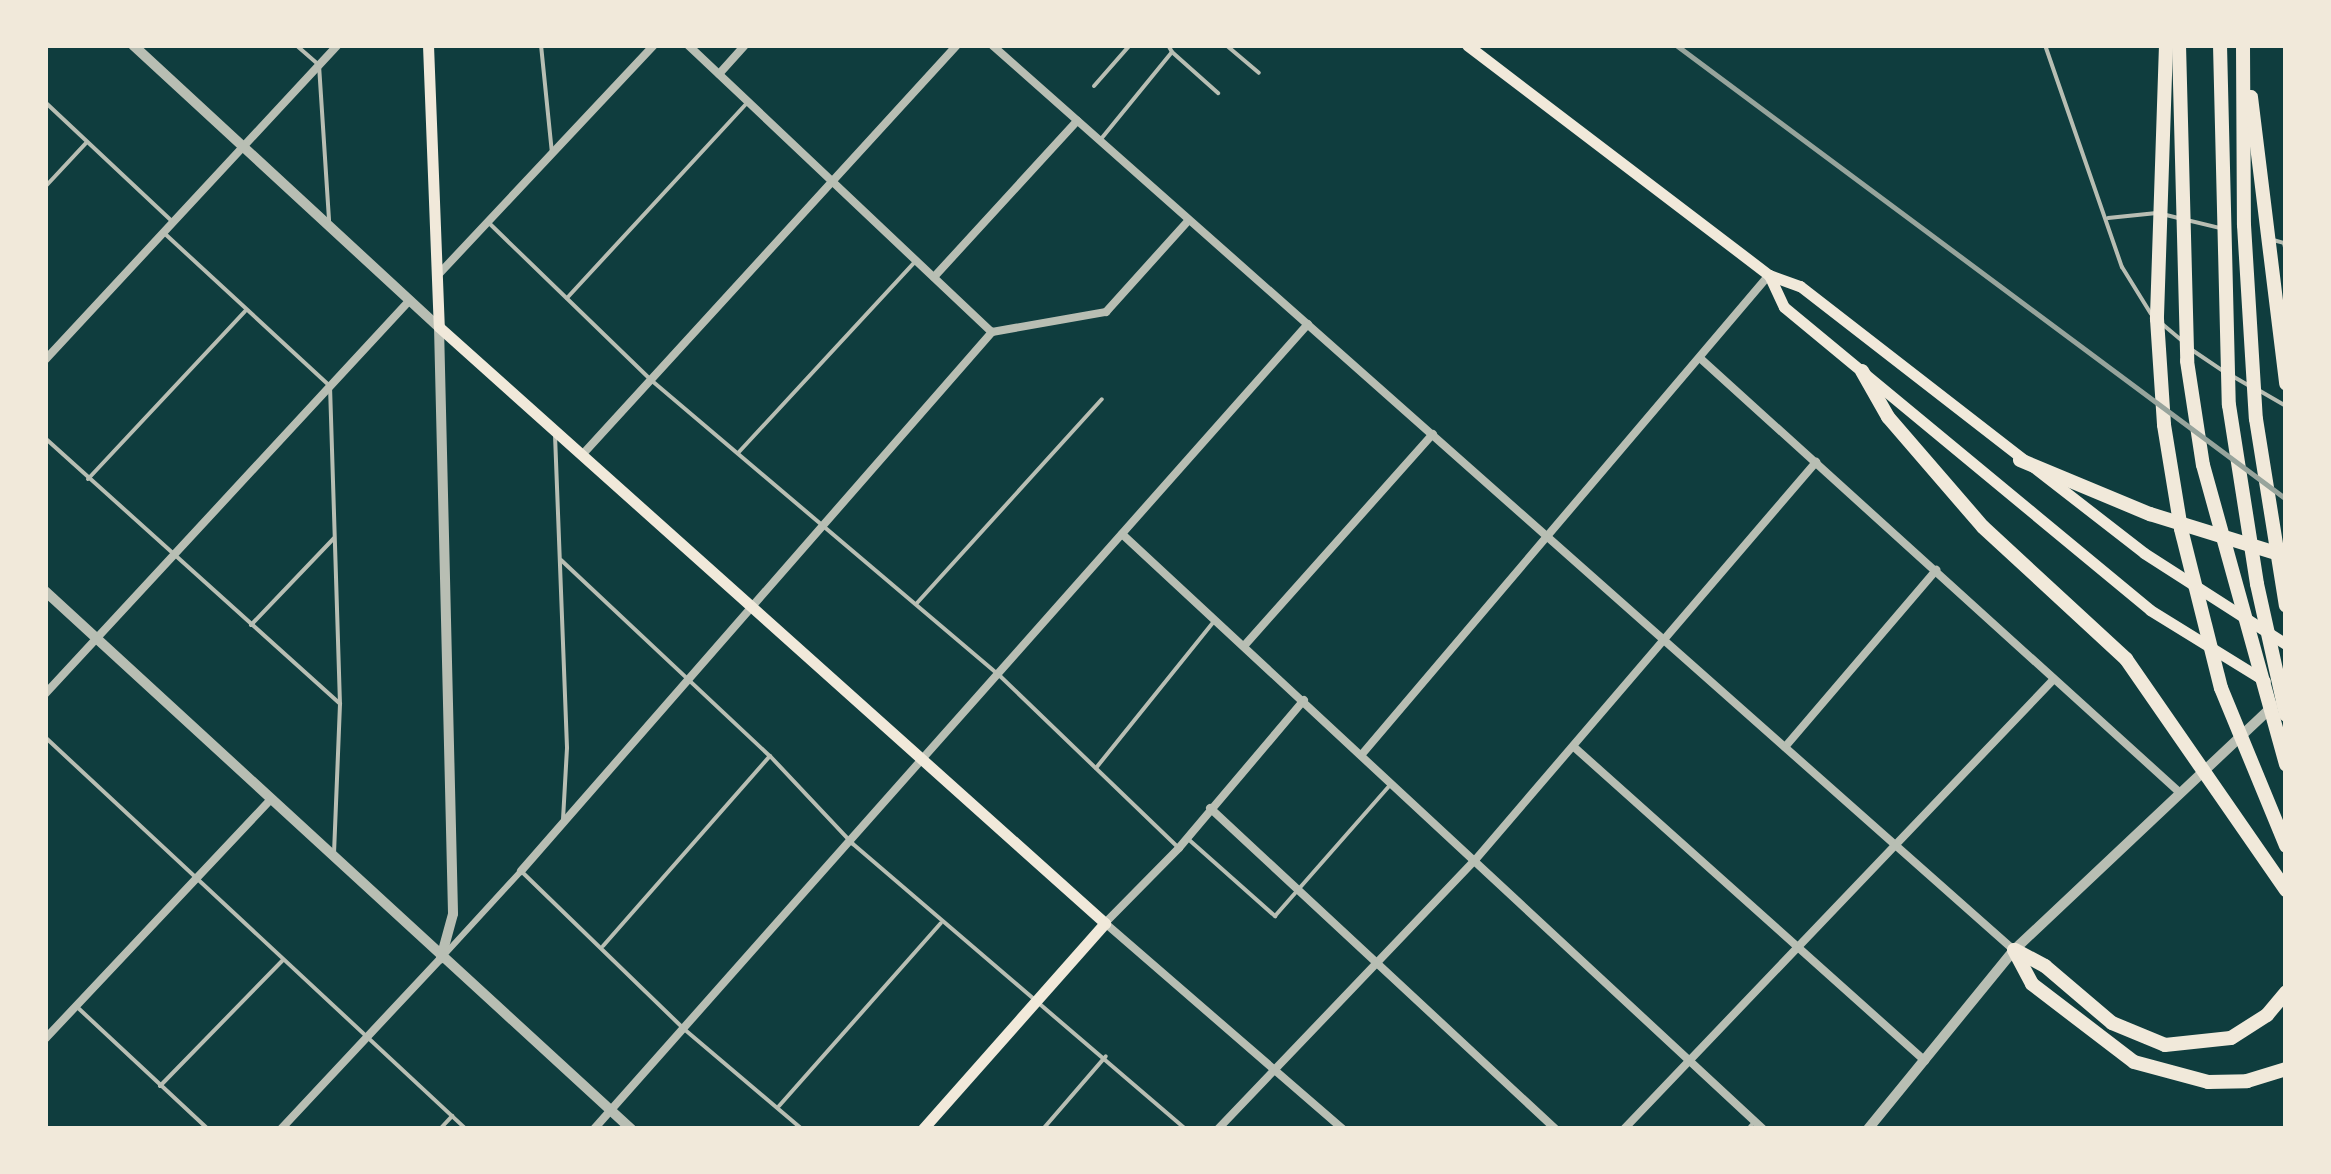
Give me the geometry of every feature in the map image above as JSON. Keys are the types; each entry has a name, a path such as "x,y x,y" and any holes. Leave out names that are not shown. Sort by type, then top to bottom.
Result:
{"highway":[{"path":"2166,45 2156,319 2164,425 2204,624 2263,793 2286,846"},
{"path":"2178,45 2190,378 2204,465 2286,765"},
{"path":"2220,45 2229,405 2257,584 2286,713"},
{"path":"2244,45 2286,384"},
{"path":"2244,45 2254,399 2286,606"},
{"path":"1862,371 1888,416 1983,527 2126,659 2286,890"},
{"path":"2020,460 2150,514 2286,556"},
{"path":"2014,950 2044,966 2112,1023 2165,1045 2231,1038 2267,1015 2286,992"},
{"path":"2014,950 2032,984 2134,1062 2208,1082 2247,1081 2286,1069"}],"main road":[{"path":"428,45 439,326 1105,923 923,1129"},
{"path":"1467,45 1770,275 1800,286 2144,553 2286,644"},
{"path":"1770,275 1784,307 2150,610 2286,694"},
{"path":"2261,716 2286,713"}],"street":[{"path":"133,45 439,326 453,914 441,958"},
{"path":"45,360 338,45"},
{"path":"437,276 552,159 654,45"},
{"path":"688,45 992,332"},
{"path":"719,74 745,45"},
{"path":"580,456 957,45"},
{"path":"992,45 1188,222 1552,535 2014,950"},
{"path":"934,276 1077,120"},
{"path":"281,1129 521,871 751,606 826,527 992,332 1106,312 1188,222"},
{"path":"1363,753 1770,275"},
{"path":"45,694 410,300"},
{"path":"594,1129 852,844 1308,324"},
{"path":"1701,358 2177,790"},
{"path":"1244,646 1432,434"},
{"path":"1218,1129 1476,859 1816,462"},
{"path":"1122,534 1363,753 1690,1060 1751,1125 1763,1129"},
{"path":"1784,747 1936,570"},
{"path":"45,591 631,1129"},
{"path":"1624,1129 2054,678"},
{"path":"1868,1129 2014,950 2177,790 2286,694"},
{"path":"1304,700 1180,848 1105,923 1342,1129"},
{"path":"1574,747 1925,1061"},
{"path":"45,1039 270,800"},
{"path":"1210,808 1556,1129"}],"lane":[{"path":"296,45 319,65 329,226"},
{"path":"541,45 552,159"},
{"path":"1094,86 1130,45"},
{"path":"1168,45 1218,93"},
{"path":"1226,45 1259,72"},
{"path":"2045,45 2122,267 2147,311 2202,359 2286,406"},
{"path":"1099,141 1172,52"},
{"path":"45,102 173,222"},
{"path":"567,298 748,102"},
{"path":"45,188 87,142"},
{"path":"2108,218 2148,211 2284,242 2286,252"},
{"path":"489,222 651,380 1000,676 1180,848"},
{"path":"163,232 330,386 340,704 334,859"},
{"path":"738,453 916,260"},
{"path":"88,479 246,309"},
{"path":"916,604 1102,400"},
{"path":"555,434 568,748 563,820"},
{"path":"45,438 171,558 340,704"},
{"path":"250,626 334,538"},
{"path":"561,560 770,756 852,844 1106,1056 1186,1129"},
{"path":"1096,768 1215,620"},
{"path":"45,737 466,1129"},
{"path":"603,946 770,756"},
{"path":"1187,838 1275,916 1394,782"},
{"path":"521,871 603,946 684,1029 802,1129"},
{"path":"778,1106 942,922"},
{"path":"160,1086 284,959"},
{"path":"76,1006 208,1129"},
{"path":"1043,1129 1106,1056"},
{"path":"440,1129 452,1116"}],"railway":[{"path":"1676,45 2286,499"}]}
